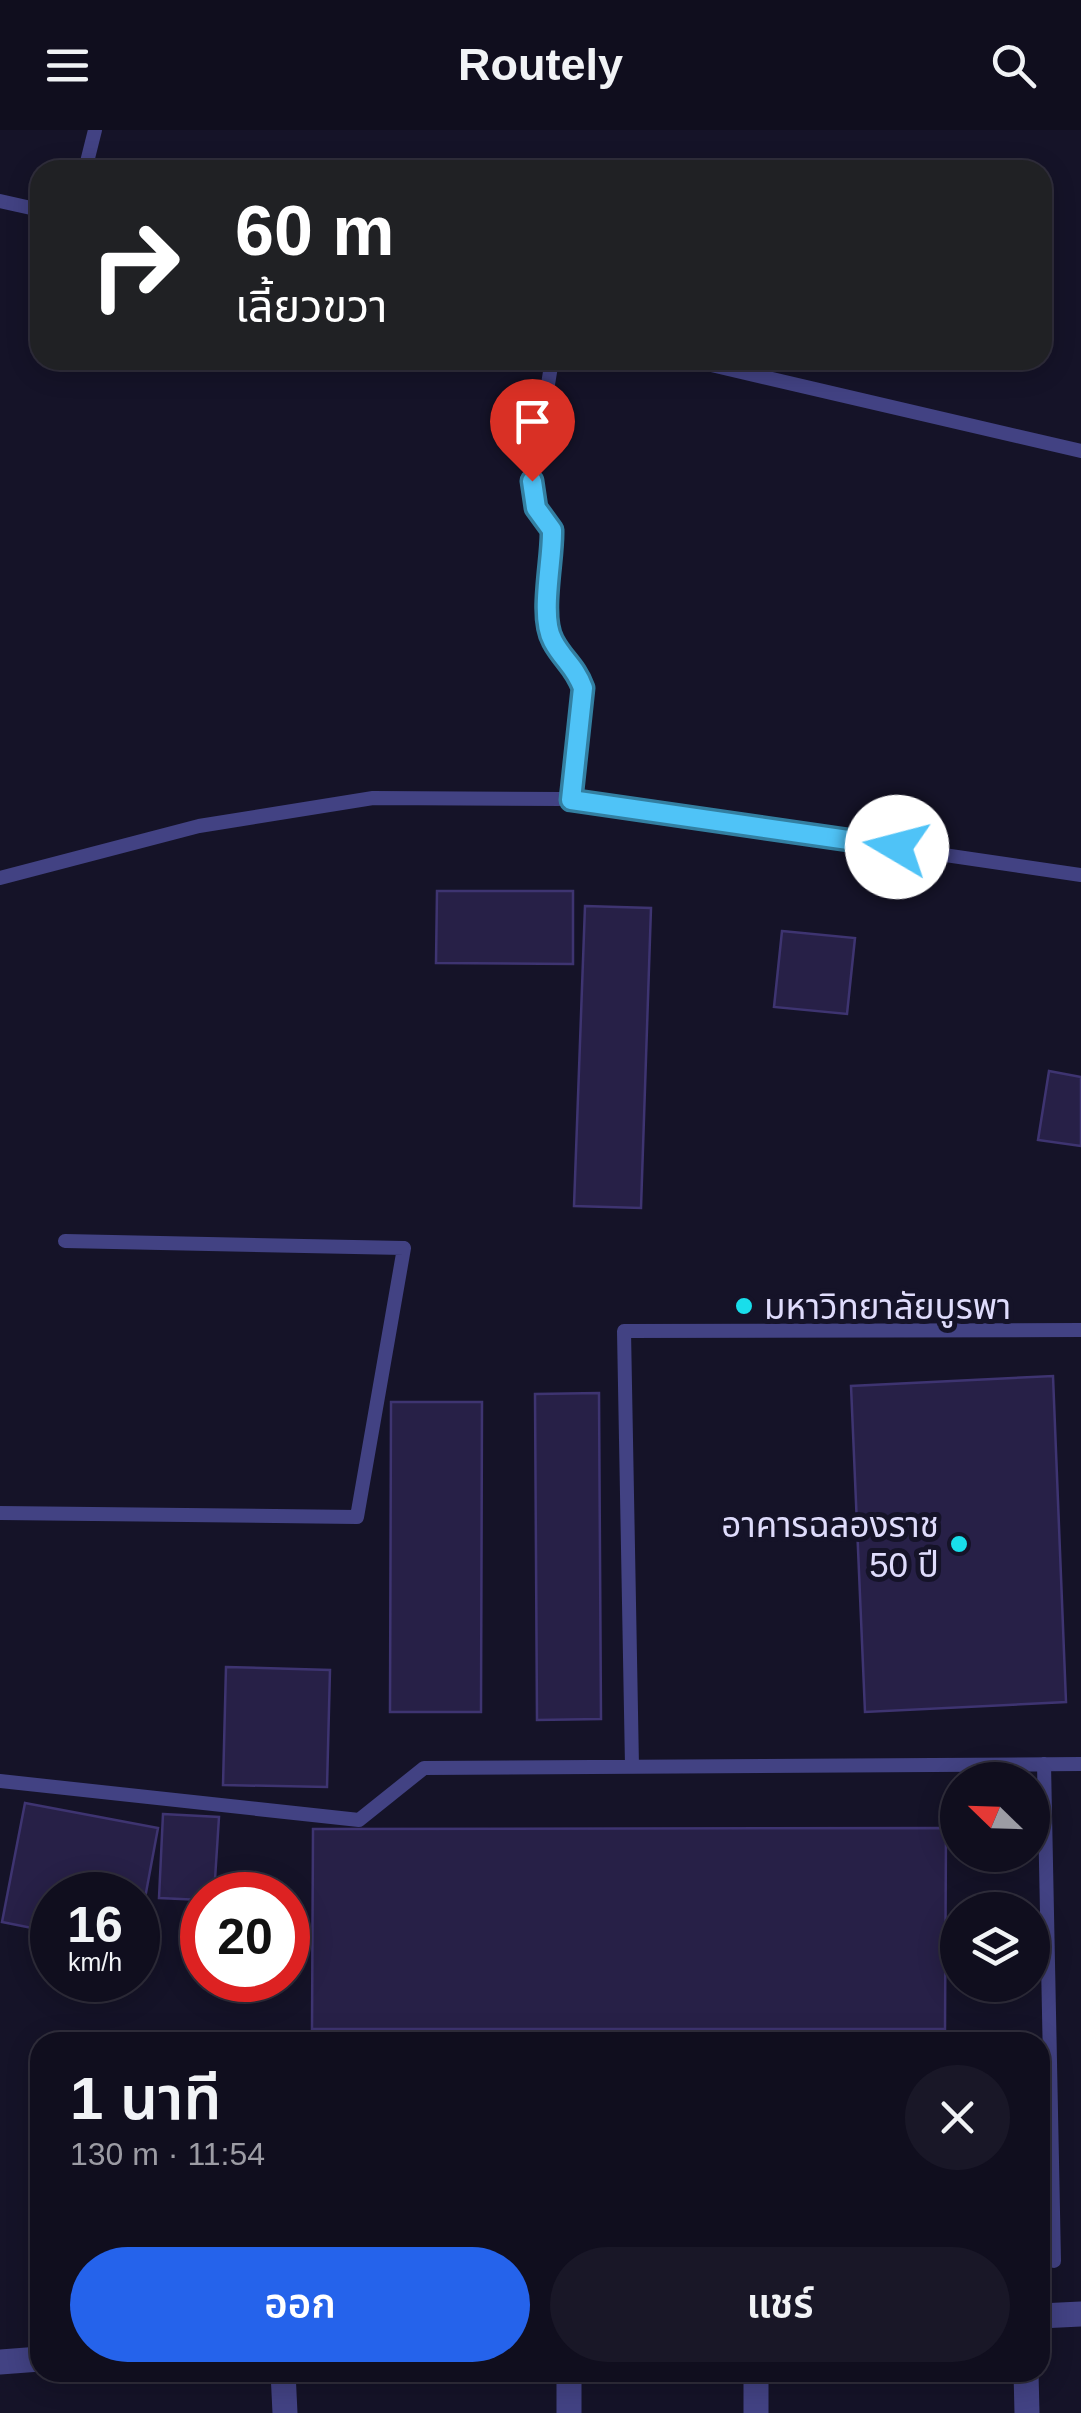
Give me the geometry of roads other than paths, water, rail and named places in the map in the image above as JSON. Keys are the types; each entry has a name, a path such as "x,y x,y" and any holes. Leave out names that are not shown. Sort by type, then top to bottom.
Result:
{"street":[{"path":"1050,2316 1081,2314"},
{"path":"0,2362 30,2359"},
{"path":"283,2382 285,2413"},
{"path":"569,2382 569,2413"},
{"path":"756,2382 756,2413"},
{"path":"1026,2382 1027,2413"}],"lane":[{"path":"88,160 95,130"},
{"path":"0,202 30,208"},
{"path":"550,370 532,481 536,508 552,530 547,606 552,640 577,672 583,688 571,800"},
{"path":"733,370 1081,451"},
{"path":"0,878 199,826 373,798 571,800 1081,875"},
{"path":"0,1513 357,1517 404,1248 65,1240"},
{"path":"632,1766 624,1331 1081,1330"},
{"path":"1050,1764 1081,1764"},
{"path":"0,1780 358,1820 424,1768 940,1765"},
{"path":"1046,1872 1049,2032"},
{"path":"1050,2062 1054,2260"}],"place":[{"name":"มหาวิทยาลัยบูรพา","path":"744,1306"},
{"name":"อาคารฉลองราช 50 ปี","path":"959,1544"}]}
